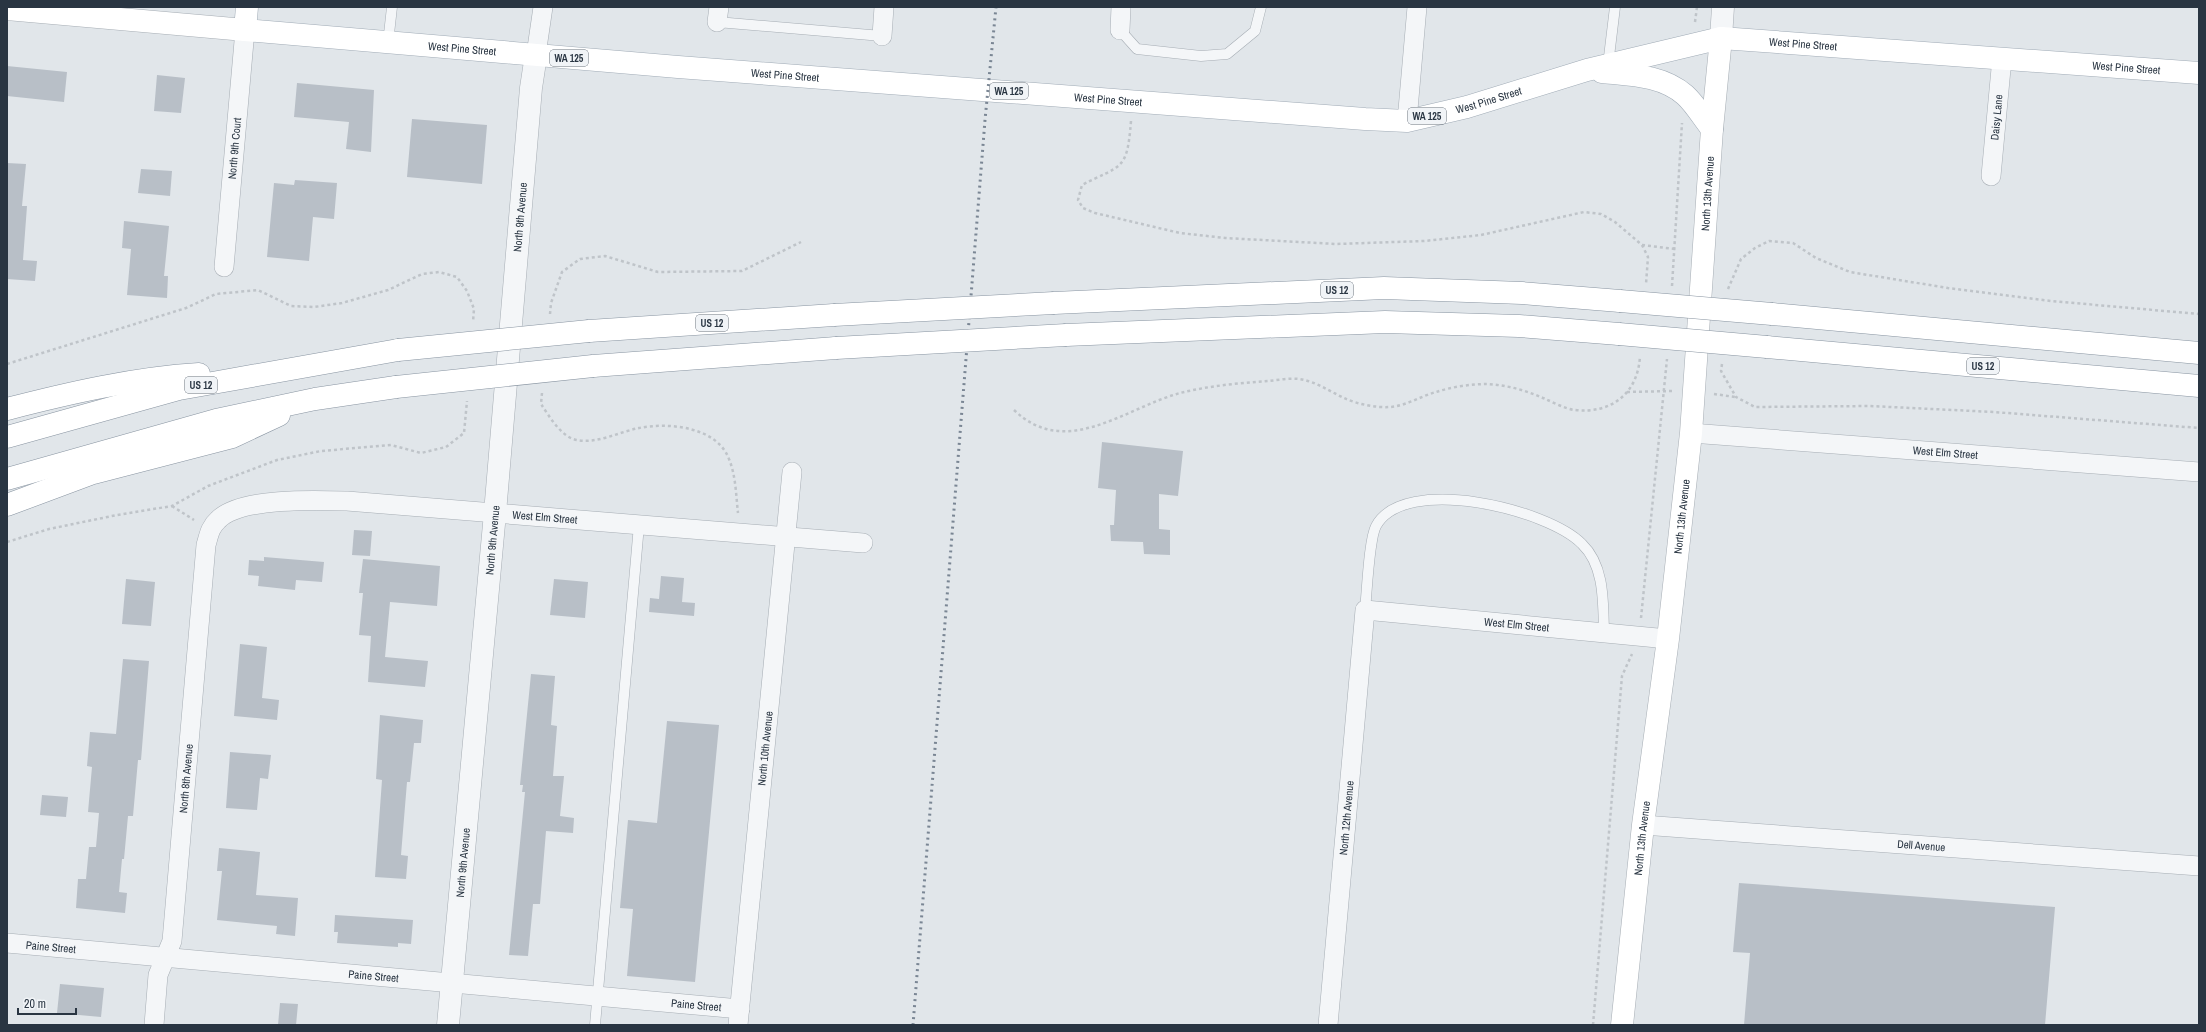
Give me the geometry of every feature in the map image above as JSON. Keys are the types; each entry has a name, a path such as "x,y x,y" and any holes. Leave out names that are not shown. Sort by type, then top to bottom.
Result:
{"main road":[{"path":"245,30 247,7"},
{"name":"West Pine Street","path":"7,9 100,12 245,30 388,43 1365,119 1407,120 1467,107 1587,70 1720,38 2199,73"},
{"name":"North 13th Avenue","path":"1622,1025 1643,825 1668,639 1691,433 1712,129 1720,38"},
{"name":"WA 125","path":"1587,70 1645,77 1667,83 1682,93 1712,129"},
{"name":"US 12","path":"7,437 179,389 304,368 398,350 589,331 1054,303 1384,288 1522,293 2199,353"},
{"name":"US 12","path":"7,479 216,420 315,399 396,387 593,366 836,348 1066,335 1385,322 1519,326 2199,386"},
{"path":"7,409 48,398 165,376 304,368"},
{"path":"7,505 93,473 232,437 315,399"}],"street":[{"path":"536,55 543,7"},
{"path":"882,36 884,7"},
{"path":"1120,30 1122,7"},
{"path":"1407,120 1417,7"},
{"name":"North 13th Avenue","path":"1720,38 1723,7"},
{"name":"North 9th Court","path":"224,267 245,30"},
{"name":"North 9th Avenue","path":"448,1025 495,513 531,88 536,55"},
{"name":"Daisy Lane","path":"1991,176 2002,58"},
{"name":"West Elm Street","path":"1691,433 2199,472"},
{"name":"North 10th Avenue","path":"739,1017 792,472"},
{"name":"West Elm Street","path":"210,529 218,519 234,511 276,502 304,500 495,513 863,543"},
{"name":"North 8th Avenue","path":"154,1025 158,975 172,941 206,545 210,529"},
{"name":"West Elm Street","path":"1365,610 1668,639"},
{"name":"North 12th Avenue","path":"1328,1025 1365,610"},
{"name":"Dell Avenue","path":"1643,825 2199,866"},
{"name":"Paine Street","path":"7,943 598,996 739,1017"}],"lane":[{"path":"388,43 392,7"},
{"path":"1120,30 1137,49 1201,56 1227,54 1255,32 1261,7"},
{"path":"1608,65 1615,7"},
{"path":"718,15 882,36"},
{"path":"1365,610 1375,526 1390,509 1417,500 1463,500 1515,510 1553,524 1582,544 1597,565 1603,601 1604,633"},
{"path":"595,1025 639,525"}],"path":[{"path":"1693,44 1697,7"},
{"path":"1672,289 1682,119 1675,102 1682,93"},
{"path":"1642,245 1675,249"},
{"path":"1593,1025 1622,676 1639,636 1668,352"},
{"path":"172,506 210,529"}],"building":[{"path":"7,66 67,72 64,102 7,96"},
{"path":"157,75 185,78 181,113 154,111"},
{"path":"297,83 374,90 371,152 346,149 349,122 294,117"},
{"path":"412,119 487,125 482,184 407,177"},
{"path":"7,163 26,164 22,206 27,206 23,260 37,261 35,281 7,279"},
{"path":"141,169 172,171 170,196 138,193"},
{"path":"295,180 337,183 334,219 313,217 309,261 267,257 274,183 294,185"},
{"path":"124,221 169,226 164,276 168,276 167,298 127,295 131,249 122,248"},
{"path":"1102,442 1183,451 1178,496 1159,494 1159,529 1170,530 1170,555 1144,554 1143,542 1111,541 1110,525 1114,525 1116,490 1098,488"},
{"path":"354,530 372,531 370,556 352,555"},
{"path":"264,557 324,562 322,582 296,580 295,590 258,586 259,576 248,575 249,560 264,561"},
{"path":"363,559 440,566 437,606 390,602 385,657 428,661 425,687 368,682 371,636 359,635 363,593 359,593"},
{"path":"661,576 684,578 682,602 695,603 694,616 649,612 650,598 659,599"},
{"path":"126,579 155,582 151,626 122,624"},
{"path":"554,579 588,582 585,618 550,615"},
{"path":"240,644 267,647 262,698 279,700 277,720 234,716"},
{"path":"123,659 149,661 141,760 138,760 133,816 128,816 124,859 122,859 119,892 127,893 125,913 76,908 78,879 86,879 89,847 96,847 99,813 88,812 92,767 87,766 90,732 116,734"},
{"path":"531,674 555,676 551,725 557,726 553,776 564,776 560,816 574,818 573,833 546,831 540,904 533,904 528,956 509,955 525,792 522,792 523,785 520,785"},
{"path":"380,715 423,720 421,743 414,743 410,782 407,782 401,855 408,856 406,879 375,877 382,780 376,779"},
{"path":"667,721 719,725 695,982 627,976 633,909 620,908 628,820 657,823"},
{"path":"230,752 271,755 268,779 260,778 257,810 226,808"},
{"path":"42,795 68,797 66,817 40,815"},
{"path":"219,848 260,852 256,895 298,898 295,936 276,934 277,926 217,920 222,871 217,871"},
{"path":"1739,883 2055,907 2045,1025 1744,1025 1750,953 1733,952"},
{"path":"335,915 413,920 411,944 398,943 398,947 337,943 338,932 334,932"},
{"path":"60,984 104,988 101,1017 57,1013"},
{"path":"280,1003 298,1004 296,1025 278,1025"}],"railway":[{"path":"913,1025 985,120 996,7"}]}
